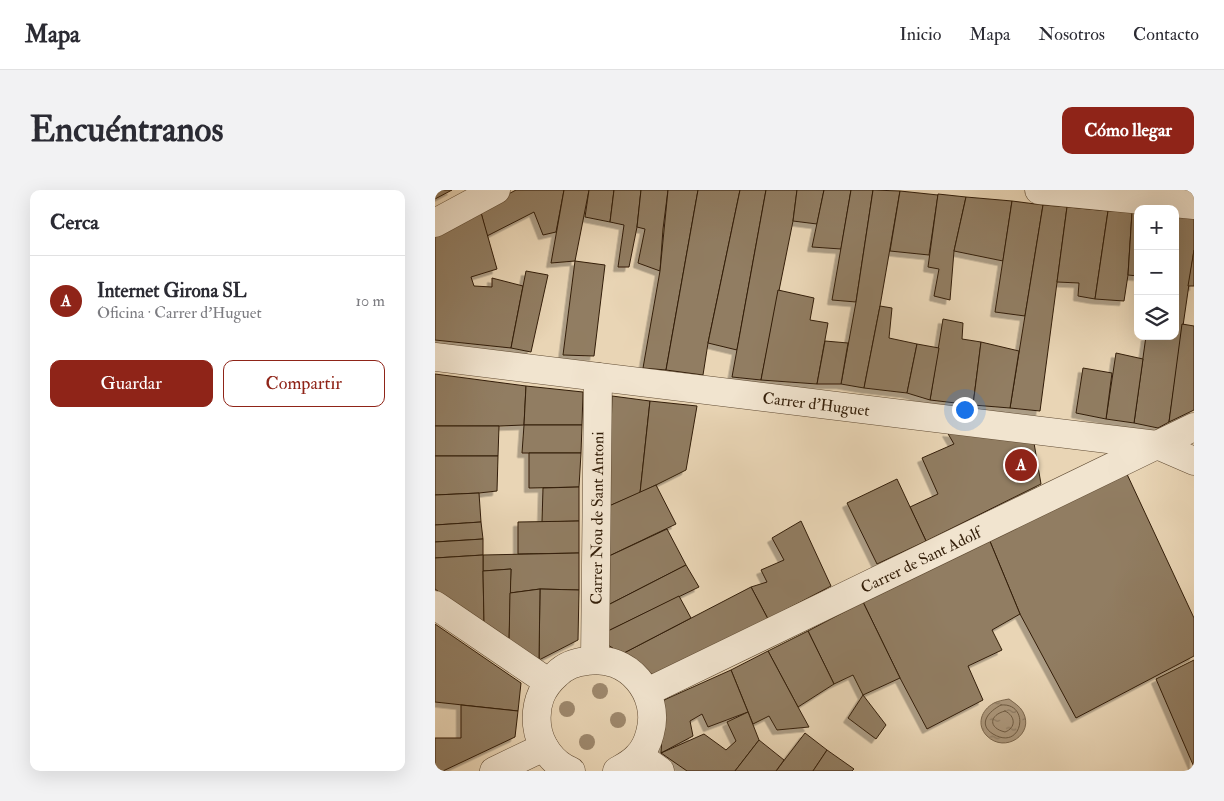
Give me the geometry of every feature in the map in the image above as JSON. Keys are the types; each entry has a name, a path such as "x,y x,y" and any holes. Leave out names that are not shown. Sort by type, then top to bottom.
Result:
{"street":[{"path":"435,223 496,190"},
{"path":"1039,190 1194,205"},
{"name":"Carrer d'Huguet","path":"435,356 1157,445 1194,461"},
{"name":"Carrer Nou de Sant Antoni","path":"595,659 598,377"},
{"name":"Carrer de Sant Adolf","path":"647,692 1194,427"},
{"path":"435,605 548,682"},
{"path":"571,771 553,760 544,747 537,731 536,714 540,697 548,682 561,670 577,662 595,659 611,662 625,668 638,679 647,692 652,708 652,725 648,742 650,764 626,766 617,771"},
{"path":"494,771 544,747"}],"water":[{"path":"1009,699 1019,706 1023,712 1026,720 1025,728 1022,734 1009,742 994,741 984,732 981,718 994,703"}],"building":[{"path":"435,190 452,190 435,199"},
{"path":"516,190 564,190 556,232 543,235 534,212 487,236 480,209"},
{"path":"564,190 589,190 575,261 551,263"},
{"path":"589,190 614,190 610,222 585,217"},
{"path":"614,190 641,190 637,227 629,267 618,267 624,225 610,222"},
{"path":"641,190 668,190 660,271 638,263 645,229 637,227"},
{"path":"668,190 698,190 666,370 643,368 660,271"},
{"path":"698,190 740,190 703,375 666,370"},
{"path":"740,190 766,190 737,350 708,343"},
{"path":"766,190 797,190 793,221 761,380 732,377"},
{"path":"797,190 824,190 817,224 793,221"},
{"path":"824,190 851,190 841,249 812,247"},
{"path":"851,190 873,190 856,302 832,300"},
{"path":"873,190 900,191 864,388 841,384"},
{"path":"900,191 938,195 929,255 890,251"},
{"path":"938,194 966,197 954,251 950,300 934,296 939,269 928,267"},
{"path":"966,197 1012,201 1003,261 954,251"},
{"path":"1012,201 1043,205 1025,316 995,312"},
{"path":"1043,205 1067,207 1040,411 1010,408"},
{"path":"1067,207 1108,211 1095,299 1078,296 1079,283 1057,282"},
{"path":"480,209 497,269 471,277 474,286 492,287 492,278 523,286 511,348 435,340 435,234"},
{"path":"1108,211 1132,212 1128,275 1124,301 1095,299"},
{"path":"1132,212 1134,212 1134,276 1128,275"},
{"path":"1179,217 1194,218 1194,250 1169,422 1158,428 1134,423 1145,340 1179,340"},
{"path":"1194,250 1194,286 1188,286"},
{"path":"575,261 605,265 594,356 563,355"},
{"path":"526,271 548,275 531,352 511,348"},
{"path":"778,290 814,298 810,320 828,323 817,384 761,380"},
{"path":"880,306 892,308 889,338 917,344 907,393 864,388"},
{"path":"943,319 963,323 962,339 981,342 973,405 930,400"},
{"path":"1182,324 1194,326 1194,410 1169,422"},
{"path":"825,341 848,343 841,384 817,384"},
{"path":"981,342 1019,351 1010,408 973,405"},
{"path":"917,344 939,348 930,400 907,393"},
{"path":"1116,353 1143,359 1134,423 1106,419"},
{"path":"1083,368 1112,373 1106,419 1076,413"},
{"path":"435,374 526,386 524,425 435,426"},
{"path":"526,386 583,392 582,425 524,425"},
{"path":"612,396 650,401 640,493 609,506"},
{"path":"650,401 697,406 686,470 640,493"},
{"path":"524,425 582,425 581,453 522,453"},
{"path":"435,426 499,426 498,456 435,456"},
{"path":"947,432 1034,443 1041,484 926,541 910,507 938,494 922,458 954,444"},
{"path":"529,453 581,453 579,487 529,488"},
{"path":"435,456 498,456 497,491 435,495"},
{"path":"1126,472 1194,618 1194,656 1076,718 1020,614 989,539"},
{"path":"897,479 926,541 877,564 847,503"},
{"path":"656,485 676,524 607,557 609,506"},
{"path":"579,487 579,521 542,522 543,488"},
{"path":"479,493 481,522 435,525 435,495"},
{"path":"579,521 579,553 518,554 518,522"},
{"path":"801,521 831,586 768,619 751,587 767,582 761,570 784,560 772,538"},
{"path":"481,522 483,539 435,542 435,525"},
{"path":"667,529 686,565 608,605 607,557"},
{"path":"483,539 483,555 435,558 435,542"},
{"path":"989,539 1020,614 992,630 1002,650 968,666 983,700 927,729 863,602"},
{"path":"579,553 579,590 540,589 510,593 511,569 483,571 483,555"},
{"path":"483,555 484,623 435,589 435,558"},
{"path":"686,565 699,587 608,631 608,605"},
{"path":"511,569 509,644 484,623 483,571"},
{"path":"751,587 768,619 653,675 622,654"},
{"path":"540,589 579,590 578,640 539,660"},
{"path":"540,589 539,660 509,644 510,593"},
{"path":"679,596 691,618 622,654 605,643 608,631"},
{"path":"863,602 900,678 863,695 853,675 834,684 808,631"},
{"path":"435,624 521,683 518,711 435,702"},
{"path":"808,631 834,684 798,707 768,651"},
{"path":"768,651 809,727 777,730 769,716 753,724 731,670"},
{"path":"1194,660 1194,767 1156,679"},
{"path":"731,670 748,712 708,727 702,714 690,721 693,736 661,753 664,700"},
{"path":"863,695 886,725 876,739 848,718"},
{"path":"461,705 518,711 515,737 443,771 435,771 435,738 461,738"},
{"path":"748,712 759,740 735,771 687,771 661,753 704,734 726,750 736,741 727,722"},
{"path":"805,733 827,750 813,771 776,771"},
{"path":"759,740 784,760 776,771 735,771"},
{"path":"827,750 854,769 852,771 813,771"}],"place":[{"name":"Internet Girona SL","path":"1021,465"}]}
